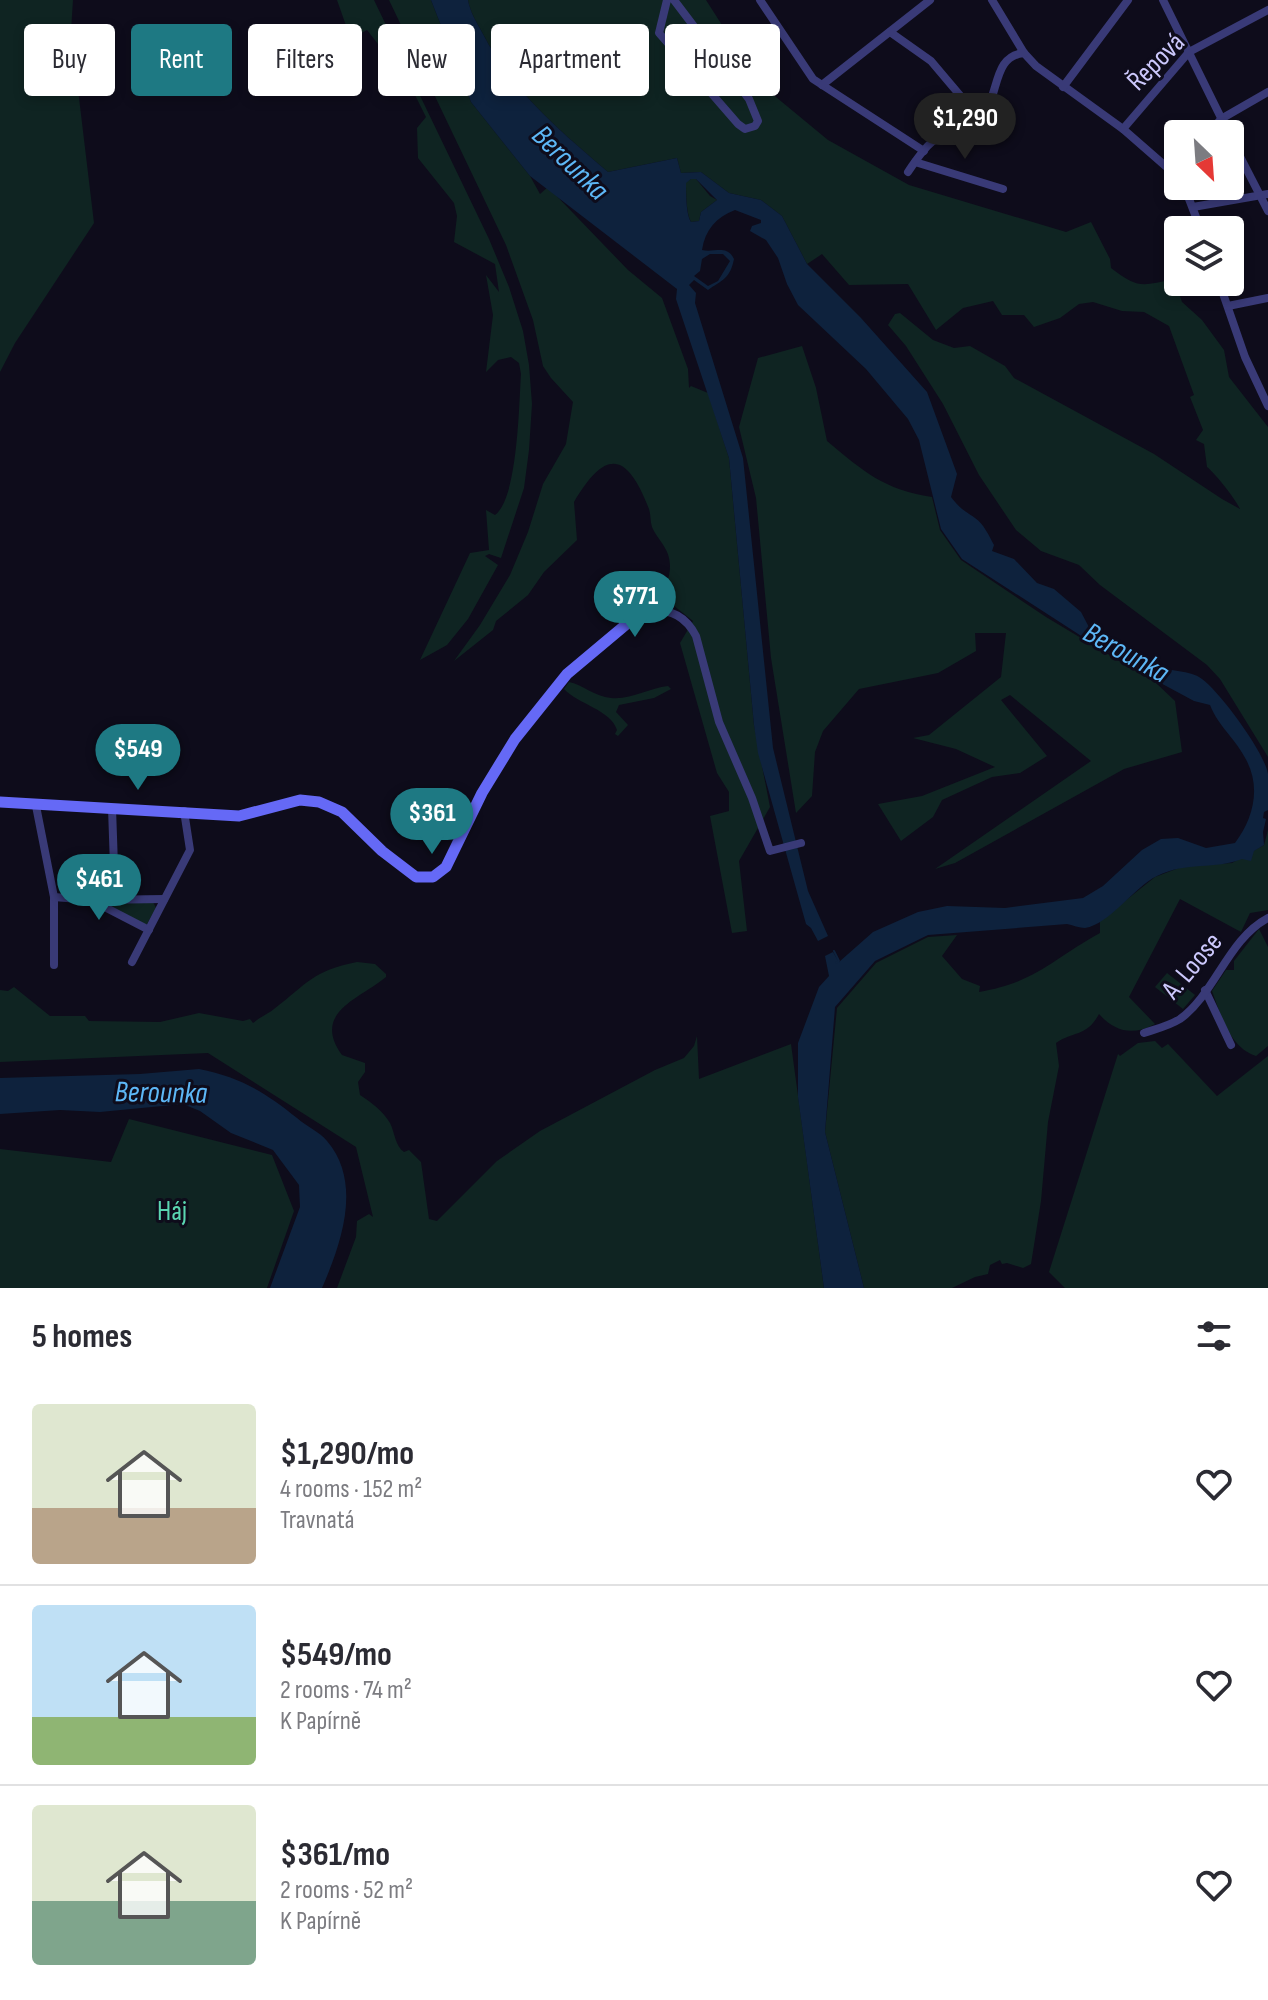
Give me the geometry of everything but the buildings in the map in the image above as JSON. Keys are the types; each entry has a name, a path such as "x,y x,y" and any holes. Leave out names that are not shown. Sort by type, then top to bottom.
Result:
{"street":[{"path":"667,0 659,33 738,124 745,129 755,126 757,114 749,99 674,0"},
{"path":"760,0 813,79 924,151"},
{"path":"822,85 930,0"},
{"path":"992,0 1024,53 1063,87 1123,129 1164,163"},
{"path":"1063,87 1128,0"},
{"path":"1163,0 1221,119 1268,92"},
{"name":"Řepová","path":"1123,129 1189,52 1268,10"},
{"path":"890,32 931,61 980,119"},
{"path":"908,172 933,140 971,127 980,119 987,110 1004,60 1012,54 1024,53"},
{"path":"1244,160 1264,194 1268,211"},
{"path":"915,162 1003,189"},
{"path":"1193,207 1264,194"},
{"path":"1190,200 1196,216"},
{"path":"1224,296 1256,384 1268,406"},
{"path":"1228,306 1268,298"},
{"path":"0,802 239,816 300,800 319,802 342,812 382,851 416,877 433,877 446,867 482,793 515,739 567,674 635,617 662,610 678,615 691,626 727,742 752,798 770,851 801,843"},
{"path":"36,806 54,897 54,965"},
{"path":"111,898 120,882 114,866 112,808"},
{"path":"132,962 190,850 184,811"},
{"path":"54,897 164,899"},
{"path":"91,900 149,930"},
{"name":"A. Loose","path":"1144,1033 1180,1018 1245,937 1268,918"},
{"path":"1205,990 1231,1045"}],"green space":[{"path":"0,0 73,0 71,24 24,24 24,96 79,96 94,223 15,343 0,372"},
{"path":"337,0 374,0 386,24 378,24 378,44 367,30 362,33 362,24 345,24"},
{"path":"389,0 431,0 440,24 400,24"},
{"path":"468,0 706,0 721,24 665,24 665,96 775,96 828,140 909,185 1066,232 1091,222 1110,259 1111,268 1135,283 1164,281 1164,296 1180,296 1224,350 1229,377 1268,427 1268,757 1220,679 1207,665 1100,585 1079,565 1041,551 1016,530 979,475 943,404 906,346 888,325 895,314 900,313 933,340 954,348 970,346 1005,366 1014,378 1154,454 1240,509 1207,467 1204,444 1196,440 1203,430 1169,326 1144,312 1122,311 1093,302 1079,304 1060,318 1034,327 1024,315 1002,315 993,301 963,308 936,330 908,284 849,285 822,254 807,264 782,216 761,200 729,193 701,172 681,173 677,158 608,172 527,96 649,96 649,24 491,24 491,48"},
{"path":"416,96 420,96 509,287 523,331 532,404 524,488 501,558 489,554 485,556 498,565 468,619 447,645 420,660 470,553 489,550 486,510 495,515 503,505 513,471 521,374 519,363 511,357 498,360 486,372 493,315 486,275 499,292 495,264 454,242 457,216 454,203 418,158 417,128 426,117"},
{"path":"435,96 469,96 530,176 540,194 548,187 628,270 662,298 688,369 689,388 691,386 708,393 729,458 754,725 770,807 739,861 747,931 732,933 710,816 729,811 729,792 717,773 680,643 693,621 659,594 669,574 668,554 652,527 641,490 624,467 606,465 596,472 574,502 577,540 544,572 528,595 496,621 493,630 454,661 510,575 543,484 566,444 573,402 543,366 533,320 506,245"},
{"path":"696,179 717,200 701,212 699,221 691,222 686,182"},
{"path":"802,346 816,388 827,441 875,478 900,490 932,497 940,530 961,560 1046,617 1156,683 1175,701 1182,752 1124,769 955,863 935,869 1091,761 1010,695 1001,700 1047,756 1020,773 992,777 942,800 933,817 901,841 878,804 922,796 995,767 956,749 913,738 929,735 1001,677 1006,633 975,633 976,651 938,673 859,689 823,731 815,752 812,796 796,813 771,658 756,498 739,427 758,358"},
{"path":"569,682 611,698 668,686 671,689 654,698 619,705 616,712 628,725 618,736 614,723 608,717 564,689"},
{"path":"1268,830 1268,910 1250,913 1241,932 1180,899 1129,997 1155,1024 1139,1030 1125,1030 1111,1025 1099,1014 1090,1027 1056,1043 1059,1066 1048,1122 1041,1201 1031,1264 1023,1268 1002,1264 1000,1260 990,1265 988,1274 952,1288 864,1288 825,1132 837,1008 876,963 928,937 957,935 942,956 962,979 980,986 979,992 998,988 1030,976 1100,933 1100,921 1155,877 1184,866 1232,863 1264,845"},
{"path":"95,901 153,902 156,908 147,924 142,925"},
{"path":"1259,929 1268,947 1268,1046 1256,1056 1233,1038 1212,991 1226,970 1234,970 1234,961"},
{"path":"357,962 375,964 386,977 352,1000 335,1017 332,1028 334,1040 342,1055 365,1063 365,1072 358,1082 360,1095 387,1119 401,1149 404,1152 409,1150 421,1162 429,1219 437,1221 497,1161 540,1131 655,1070 684,1058 694,1046 697,1036 699,1079 791,1044 824,1288 337,1288 356,1237 357,1221 369,1214 373,1217 356,1147 208,1053 0,1062 0,990 8,991 14,987 50,1016 85,1016 89,1021 160,1022 199,1013 243,1021 250,1019 253,1023 320,974"},
{"path":"1167,973 1195,995 1183,1009 1155,987"},
{"path":"1155,1041 1162,1048 1168,1044 1217,1096 1268,1056 1268,1288 1065,1288 1049,1272 1118,1054 1120,1056 1138,1043"},
{"name":"Háj","path":"129,1119 272,1155 294,1211 267,1288 0,1288 0,1149 111,1162"}],"water":[{"name":"Berounka","path":"431,0 468,0 491,48 491,96 527,96 608,172 677,158 681,173 701,172 729,193 761,200 782,216 807,264 861,318 927,392 957,474 951,497 984,527 994,545 992,551 1014,559 1037,583 1054,589 1081,612 1091,631 1115,639 1161,667 1202,679 1241,724 1265,764 1268,810 1263,818 1266,819 1264,845 1254,851 1251,861 1242,859 1168,871 1148,881 1104,920 1085,928 1067,924 928,935 875,961 835,1007 825,1132 864,1288 824,1288 798,1097 798,1043 819,987 829,976 825,956 833,952 839,962 873,932 918,912 947,906 1005,908 1083,898 1103,886 1142,850 1161,839 1178,838 1206,848 1235,843 1251,812 1254,790 1250,767 1210,705 1194,701 1155,680 962,559 941,529 919,440 908,419 866,369 798,305 778,258 766,240 750,231 761,220 735,210 712,225 702,250 720,250 731,254 734,259 730,271 708,290 694,280 689,285 696,293 695,303 743,458 773,748 808,891 828,936 818,941 806,924 758,753 729,458 676,299 677,289 530,176 469,96 475,96 475,24 440,24","holes":["696,179 717,200 701,212 699,221 691,222 686,183","710,254 723,254 730,261 718,281 708,286 694,276 700,271 702,259"]},
{"name":"Berounka","path":"199,1069 227,1076 263,1093 321,1135 338,1158 344,1176 345,1214 336,1252 322,1288 270,1288 300,1207 299,1185 273,1150 231,1133 200,1111 183,1104 100,1112 60,1110 0,1114 0,1078"}],"waterway":[{"path":"834,951 839,961 836,963"}]}
